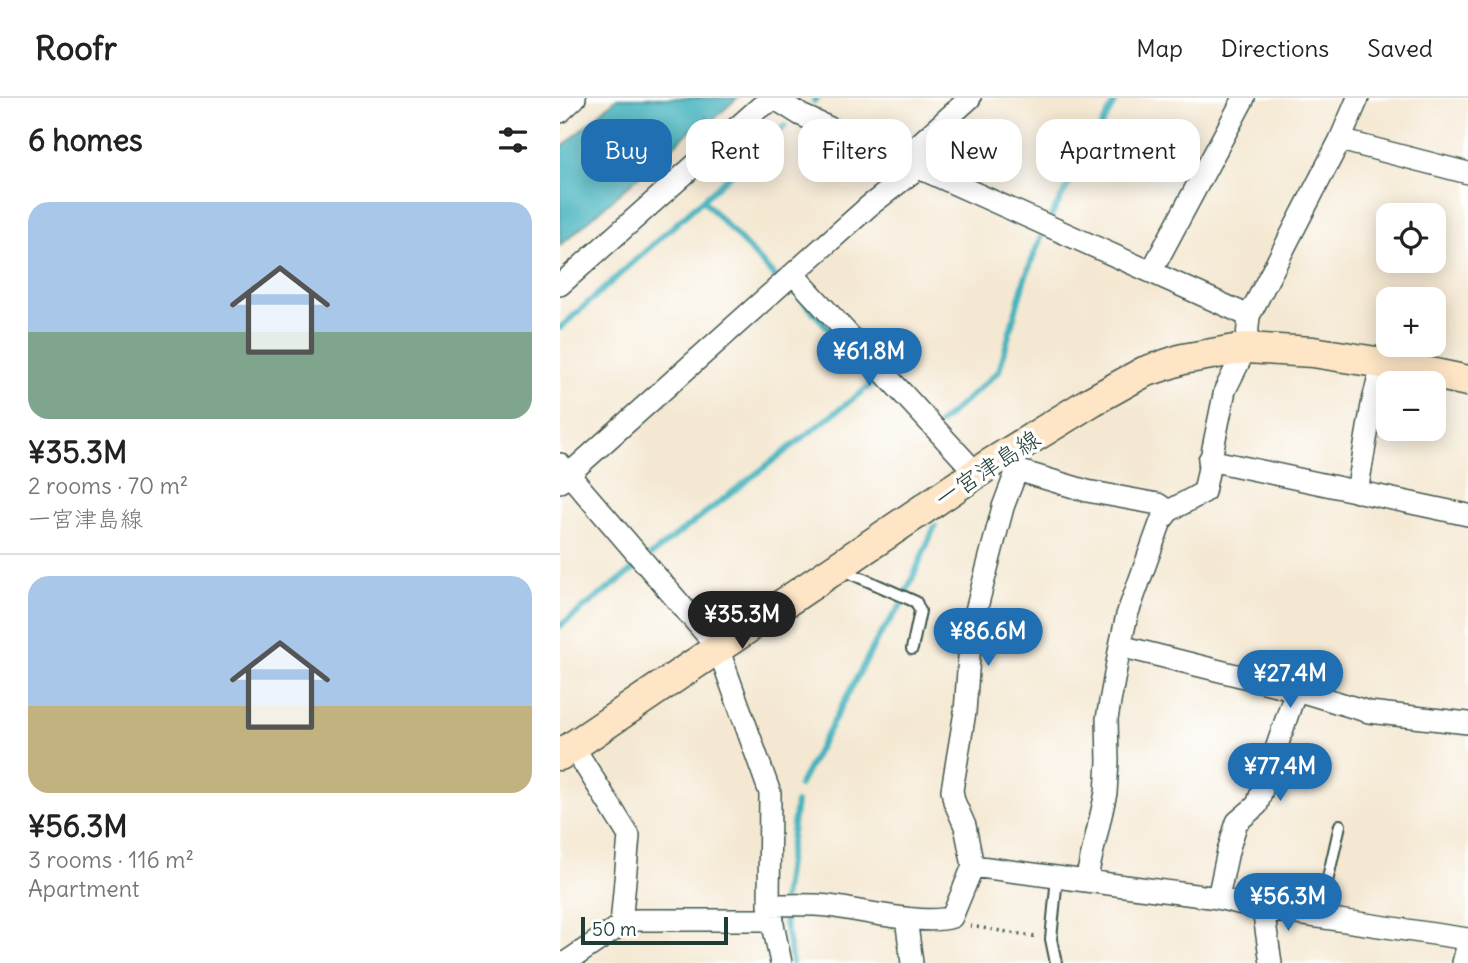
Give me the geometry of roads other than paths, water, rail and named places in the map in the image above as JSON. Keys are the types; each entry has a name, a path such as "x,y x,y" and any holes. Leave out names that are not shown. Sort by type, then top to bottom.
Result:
{"main road":[{"name":"一宮津島線","path":"567,751 976,474 1014,461 1091,401 1144,372 1183,359 1247,348 1313,352 1468,381"}],"street":[{"path":"560,112 575,98"},
{"path":"953,183 951,168 918,145 970,98"},
{"path":"1151,272 1244,98"},
{"path":"1086,881 1106,793 1107,719 1128,615 1161,521 1169,511 1204,492 1225,390 1247,348 1249,316 1340,140 1358,98"},
{"path":"560,285 760,107 777,99 801,115 1249,316"},
{"path":"1340,140 1468,173"},
{"path":"781,963 771,912 770,793 718,649 563,473 869,206 918,168"},
{"path":"793,274 976,474"},
{"path":"1357,492 1382,363"},
{"path":"1209,460 1468,516"},
{"path":"565,963 621,925 636,920 825,906 906,918 944,920 952,917 973,866 965,826 952,790 965,712 971,630 1014,461 1087,491 1158,505 1169,511"},
{"path":"1120,646 1296,690 1369,712 1468,723"},
{"path":"1218,898 1237,822 1257,805 1296,690"},
{"path":"567,751 629,836 621,925"},
{"path":"973,866 1218,898 1264,909 1468,941 1463,963"},
{"path":"1264,909 1271,963"},
{"path":"906,918 912,963"}],"lane":[{"path":"839,568 916,602 920,611 912,649"},
{"path":"1319,917 1340,825"},
{"path":"1056,963 1051,939 1057,877"}],"water":[{"path":"617,98 737,98 714,119 686,119 686,135 672,147 672,119 594,119"},
{"path":"581,130 581,182 632,182 560,246 560,149"}],"waterway":[{"path":"814,101 818,98"},
{"path":"1051,216 1117,98"},
{"path":"560,328 785,126"},
{"path":"703,200 776,278"},
{"path":"939,424 999,371 1024,281 1041,237"},
{"path":"788,290 795,292 956,469"},
{"path":"651,555 876,381"},
{"path":"906,593 935,526"},
{"path":"560,626 638,566"},
{"path":"799,786 878,638 901,605"},
{"path":"783,899 796,803"},
{"path":"783,911 792,963"}]}
